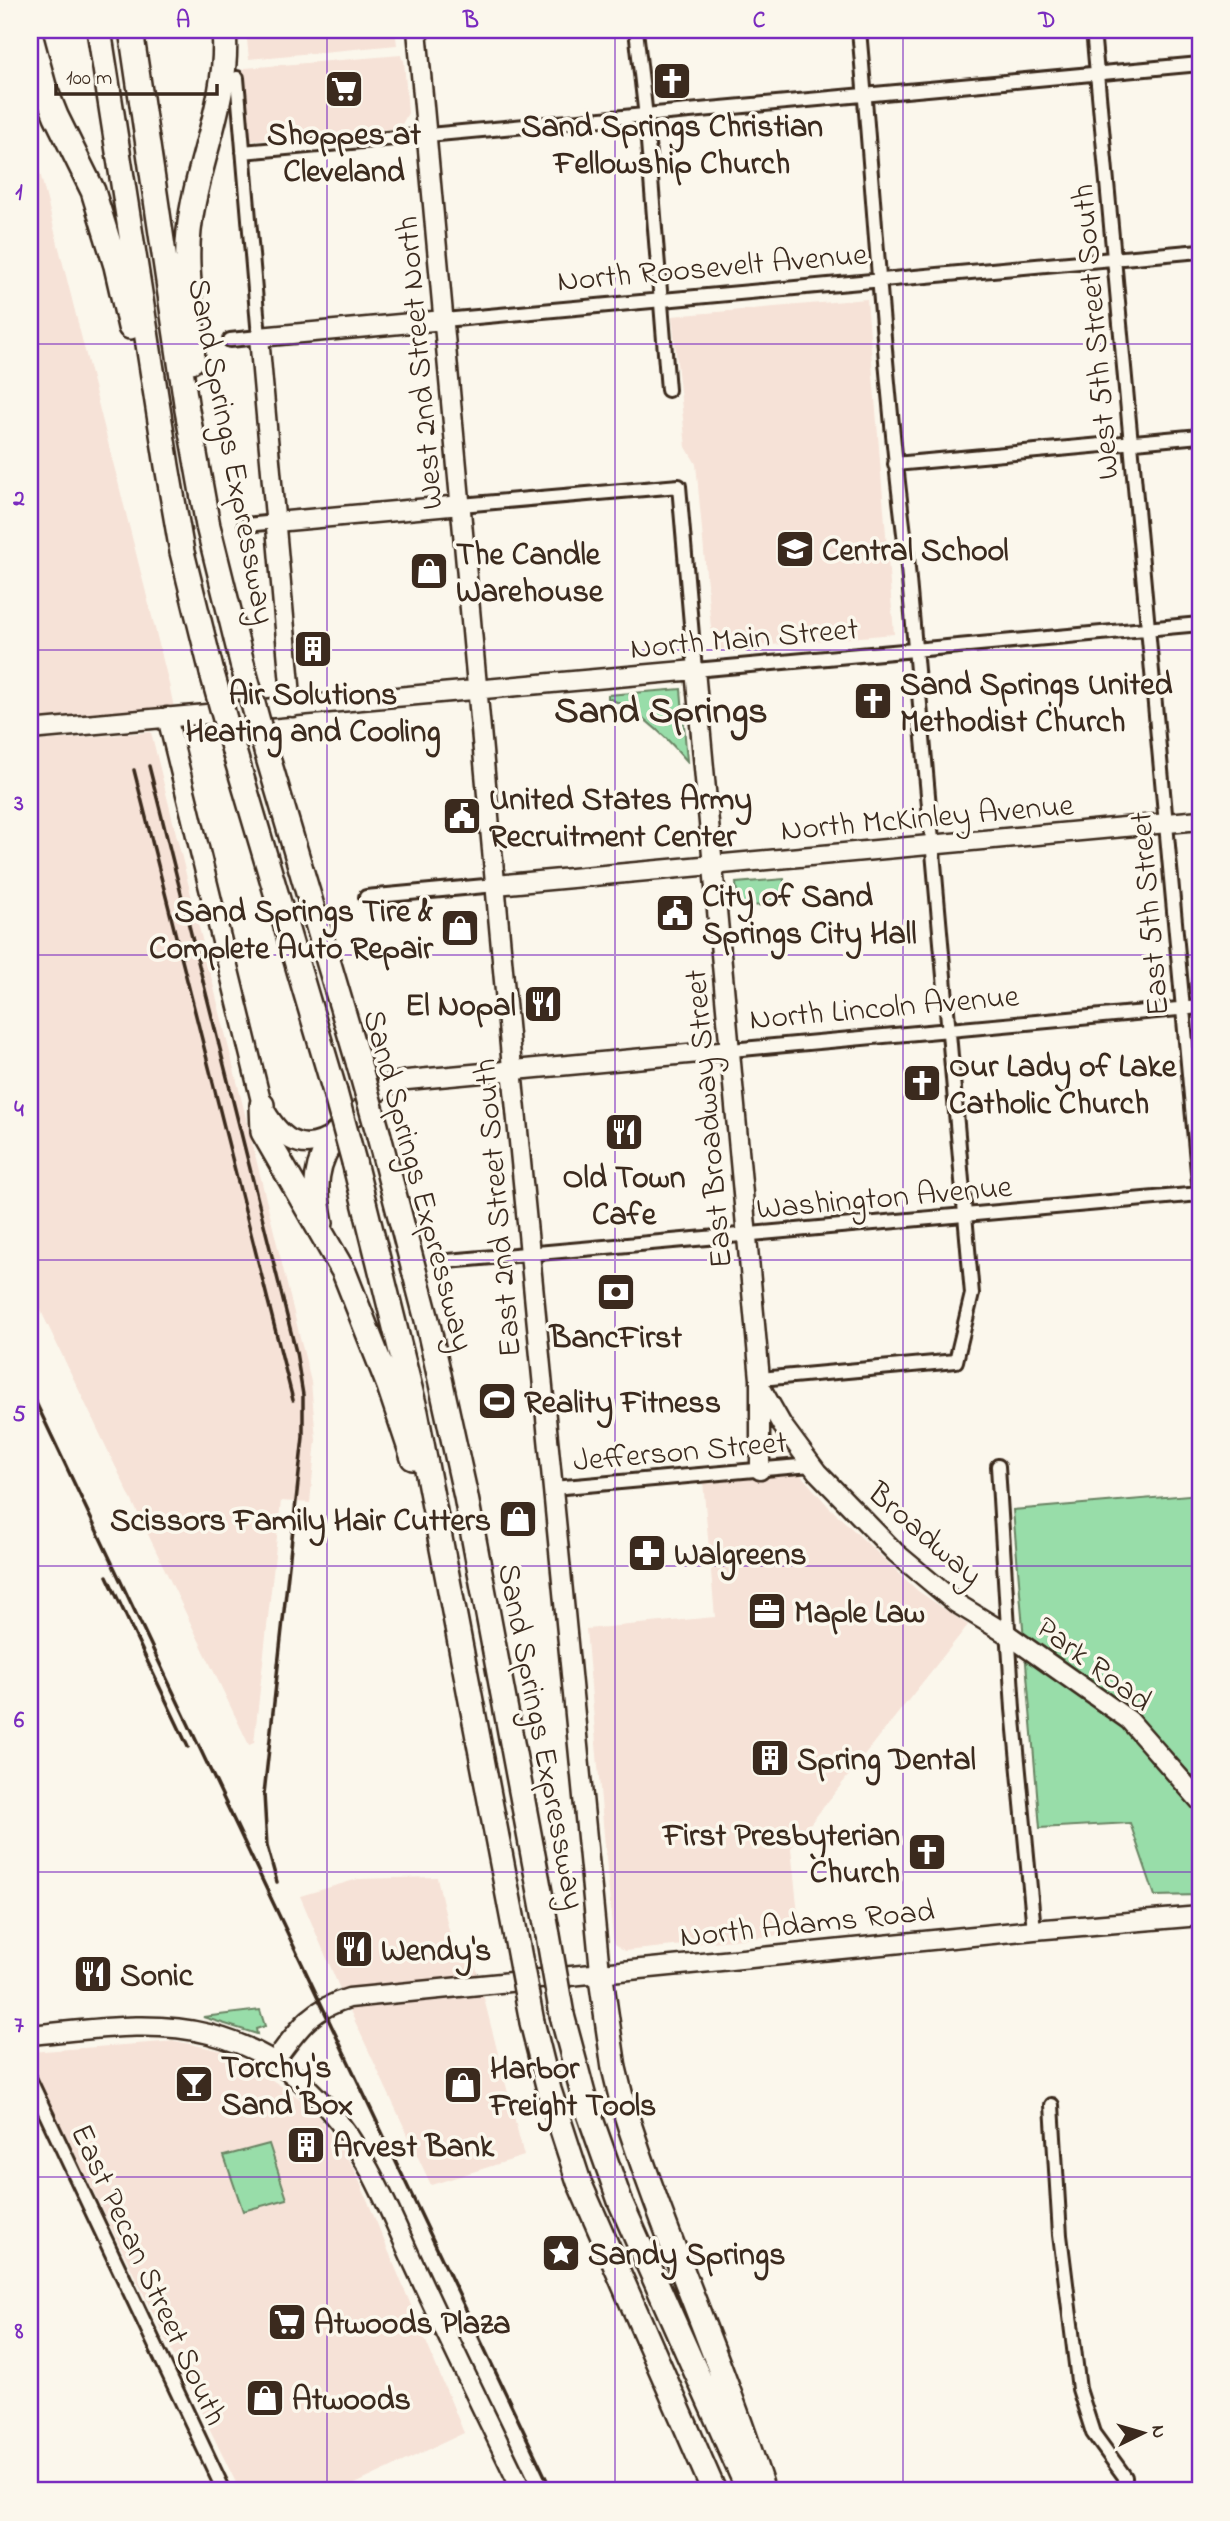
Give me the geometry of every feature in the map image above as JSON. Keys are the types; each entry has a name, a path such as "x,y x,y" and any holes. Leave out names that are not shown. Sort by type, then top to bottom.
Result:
{"highway":[{"name":"Sand Springs Expressway","path":"99,30 182,552 234,751 354,1161 416,1412 532,2022 549,2091 579,2182 714,2491"},
{"name":"Sand Springs Expressway","path":"131,30 187,410 208,526 266,751 359,1065 427,1320 466,1497 562,2015 590,2116 620,2201 749,2491"},
{"path":"187,410 193,351 188,233 225,71 224,30"},
{"path":"30,34 44,86 93,191 117,266 182,552"},
{"path":"262,1105 263,1132 323,1233 344,1272 364,1319 442,1543"},
{"path":"323,1233 317,1203 317,1175 324,1149 336,1133"},
{"path":"600,1971 614,2068 623,2105 739,2415 763,2491"}],"main road":[{"name":"West 2nd Street North","path":"417,30 478,690"},
{"name":"North Roosevelt Avenue","path":"259,337 444,320"},
{"path":"259,337 292,707"},
{"path":"276,522 461,505"},
{"name":"North Main Street","path":"30,730 695,670"},
{"name":"East Broadway Street","path":"695,670 760,1383 782,1425 811,1465"},
{"name":"East 2nd Street South","path":"478,690 600,1971"},
{"path":"167,717 262,1105 272,1124 291,1140 311,1143 336,1133"},
{"name":"North McKinley Avenue","path":"496,885 1200,820"},
{"name":"North Lincoln Avenue","path":"336,1133 378,1093 391,1084 407,1080 731,1050"},
{"path":"760,1383 760,1470"},
{"name":"Broadway","path":"811,1465 925,1580 956,1604 1010,1636"},
{"name":"Park Road","path":"1010,1636 1129,1720 1200,1801"},
{"name":"North Adams Road","path":"274,2062 306,2020 330,2004 349,1998 600,1971 1200,1916"},
{"path":"30,2035 130,2027 186,2029 225,2038 254,2050 305,2084 355,2145 522,2491"}],"street":[{"path":"636,30 646,117 668,390"},
{"path":"760,1383 956,1361 972,1294 916,651 895,464 859,30"},
{"name":"West 5th Street South","path":"1093,30 1147,629"},
{"path":"243,152 1200,64"},
{"path":"237,78 259,337"},
{"name":"North Roosevelt Avenue","path":"444,320 1200,251"},
{"name":"North Roosevelt Avenue","path":"230,340 259,337"},
{"path":"895,464 1200,436"},
{"path":"461,505 678,486 695,670"},
{"path":"245,526 276,522"},
{"name":"North Main Street","path":"695,670 1200,624"},
{"name":"East 5th Street","path":"1147,629 1200,1194"},
{"name":"North McKinley Avenue","path":"366,897 496,885"},
{"name":"North Lincoln Avenue","path":"731,1050 1200,1007"},
{"name":"Washington Avenue","path":"448,1261 1200,1194"},
{"name":"Jefferson Street","path":"553,1488 811,1465"},
{"path":"998,1466 1013,1709 1034,1930"},
{"name":"East Pecan Street South","path":"30,2080 224,2491"},
{"path":"1052,2105 1060,2235 1079,2389 1093,2433 1125,2477 1125,2491"}],"shaded area":[{"path":"246,30 395,30 397,45 249,59"},
{"name":"Shoppes at Cleveland","path":"401,55 404,60 408,113 400,128 251,141 240,71 245,68"},
{"path":"30,133 169,684 174,708 30,721"},
{"name":"Central School","path":"867,299 894,634 713,650 696,464 686,447 672,316"},
{"path":"151,732 311,1382 316,1440 310,1503 281,1501 254,1743 249,1745 30,1288 30,742"},
{"path":"799,1473 830,1508 918,1591 968,1625 791,1848 800,1933 625,1951 615,1944 613,1938 586,1629 715,1617 703,1481"},
{"path":"437,1877 456,1962 475,1963 524,2156 431,2185 300,1896 358,1879"},
{"name":"Atwoods Plaza","path":"176,2041 232,2053 311,2106 354,2168 464,2433 353,2485 355,2491 240,2491 30,2062 30,2052"}],"green space":[{"path":"681,689 687,761 651,725 620,703 608,698 608,695"},
{"path":"784,879 786,903 738,907 736,883"},
{"path":"1200,1494 1200,1895 1155,1896 1130,1823 1040,1828 1013,1510"},
{"path":"260,2010 265,2026 256,2029 257,2034 203,2017"},
{"path":"269,2144 287,2199 243,2211 224,2156"}],"railway":[{"path":"149,766 296,1352 303,1395 303,1437 264,1794 267,1846 277,1882"},
{"path":"134,770 293,1400"},
{"path":"30,1390 552,2491"},
{"path":"30,1403 34,1444 30,1485"},
{"path":"107,1576 188,1747"}],"place":[{"name":"Sand Springs Christian Fellowship Church","path":"672,81"},
{"name":"Shoppes at Cleveland","path":"344,89"},
{"name":"Central School","path":"795,549"},
{"name":"The Candle Warehouse","path":"429,571"},
{"name":"Air Solutions Heating and Cooling","path":"313,649"},
{"name":"Sand Springs United Methodist Church","path":"873,701"},
{"name":"United States Army Recruitment Center","path":"462,816"},
{"name":"City of Sand Springs City Hall","path":"675,913"},
{"name":"Sand Springs Tire & Complete Auto Repair","path":"460,928"},
{"name":"El Nopal","path":"543,1004"},
{"name":"Our Lady of Lake Catholic Church","path":"922,1083"},
{"name":"Old Town Cafe","path":"624,1132"},
{"name":"BancFirst","path":"616,1292"},
{"name":"Reality Fitness","path":"497,1401"},
{"name":"Scissors Family Hair Cutters","path":"518,1519"},
{"name":"Walgreens","path":"647,1553"},
{"name":"Maple Law","path":"767,1611"},
{"name":"Spring Dental","path":"770,1758"},
{"name":"First Presbyterian Church","path":"927,1852"},
{"name":"Wendy's","path":"354,1949"},
{"name":"Sonic","path":"93,1974"},
{"name":"Torchy's Sand Box","path":"194,2084"},
{"name":"Harbor Freight Tools","path":"463,2085"},
{"name":"Arvest Bank","path":"306,2145"},
{"name":"Sandy Springs","path":"561,2253"},
{"name":"Atwoods Plaza","path":"287,2322"},
{"name":"Atwoods","path":"265,2398"}],"district":[{"name":"Sand Springs","path":"661,709"}]}
